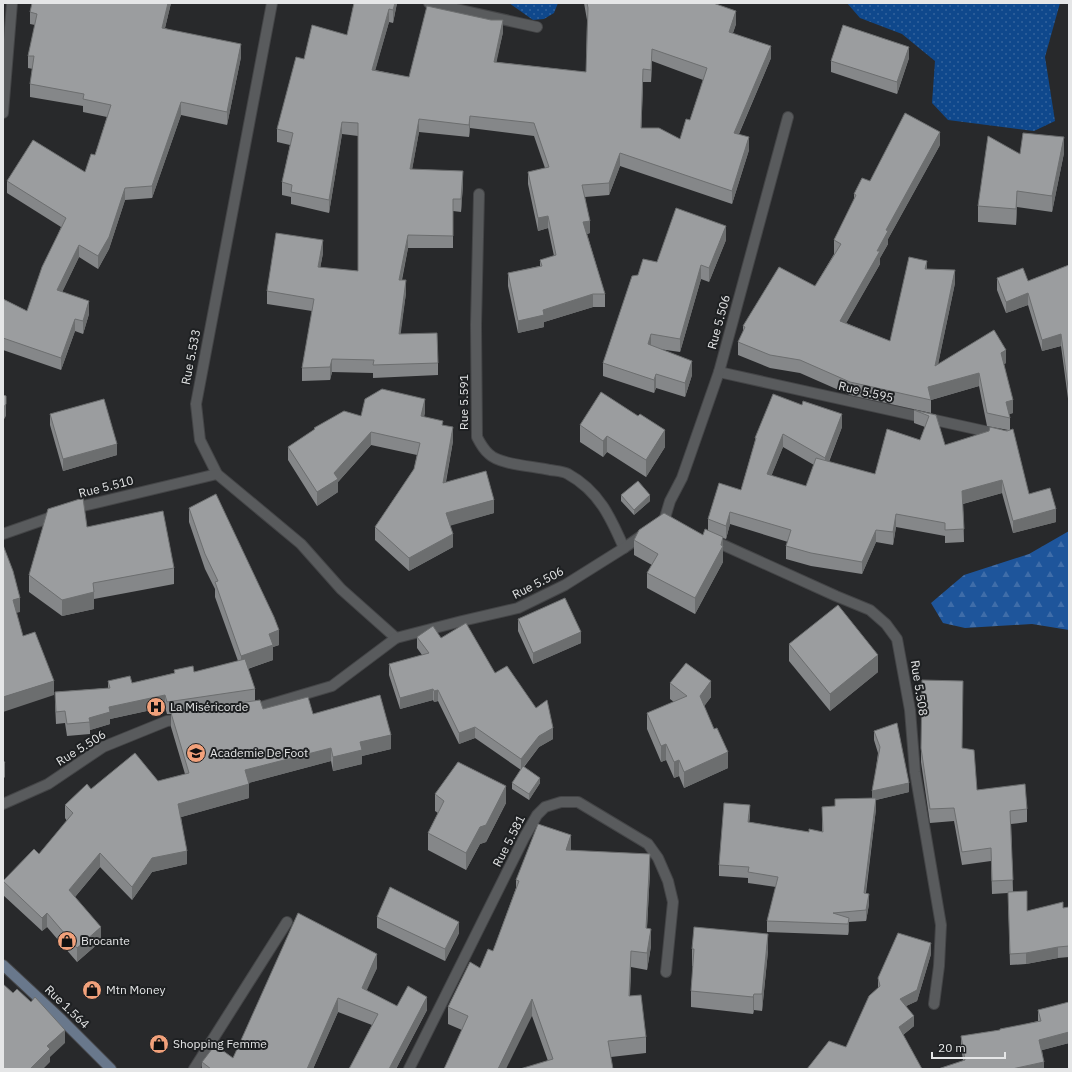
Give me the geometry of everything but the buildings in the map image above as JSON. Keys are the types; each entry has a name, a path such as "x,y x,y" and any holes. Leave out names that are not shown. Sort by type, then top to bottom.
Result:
{"main road":[{"name":"Rue 1.564","path":"3,965 62,1020 111,1069"}],"street":[{"path":"3,113 12,3"},
{"name":"Rue 5.533","path":"272,3 196,404 200,440 217,474 301,544 341,589 396,638"},
{"path":"429,3 537,27"},
{"name":"Rue 5.506","path":"237,710 261,707 332,686 396,638 518,608 565,585 667,522 670,501 684,471 719,372 788,116"},
{"name":"Rue 5.591","path":"479,194 476,324 476,437 490,456 506,462 567,473 582,483 599,499 614,524 624,548"},
{"name":"Rue 5.595","path":"719,372 1008,437"},
{"name":"Rue 5.510","path":"3,534 83,506 217,474"},
{"name":"Rue 5.508","path":"699,535 870,610 886,624 897,639 910,710 915,772 941,925 939,966 934,1004"},
{"name":"Rue 5.506","path":"3,804 48,784 103,747 167,721 190,718"},
{"name":"Rue 5.581","path":"409,1069 524,838 537,815 545,807 561,802 578,802 648,844 658,858 668,881 673,902 666,972"},
{"path":"194,1069 287,922"}],"shaded area":[{"path":"509,3 558,3 554,13 544,19 533,20"},
{"path":"847,3 1060,3 1045,57 1055,121 1034,131 948,120 932,103 935,61 902,34 860,18"}],"green space":[{"path":"1069,531 1069,630 1032,624 965,628 943,623 931,603 964,575 1029,554"}],"place":[{"name":"La Miséricorde","path":"156,707"},
{"name":"Academie De Foot","path":"196,753"},
{"name":"Brocante","path":"67,941"},
{"name":"Mtn Money","path":"92,990"},
{"name":"Shopping Femme","path":"159,1044"}]}
